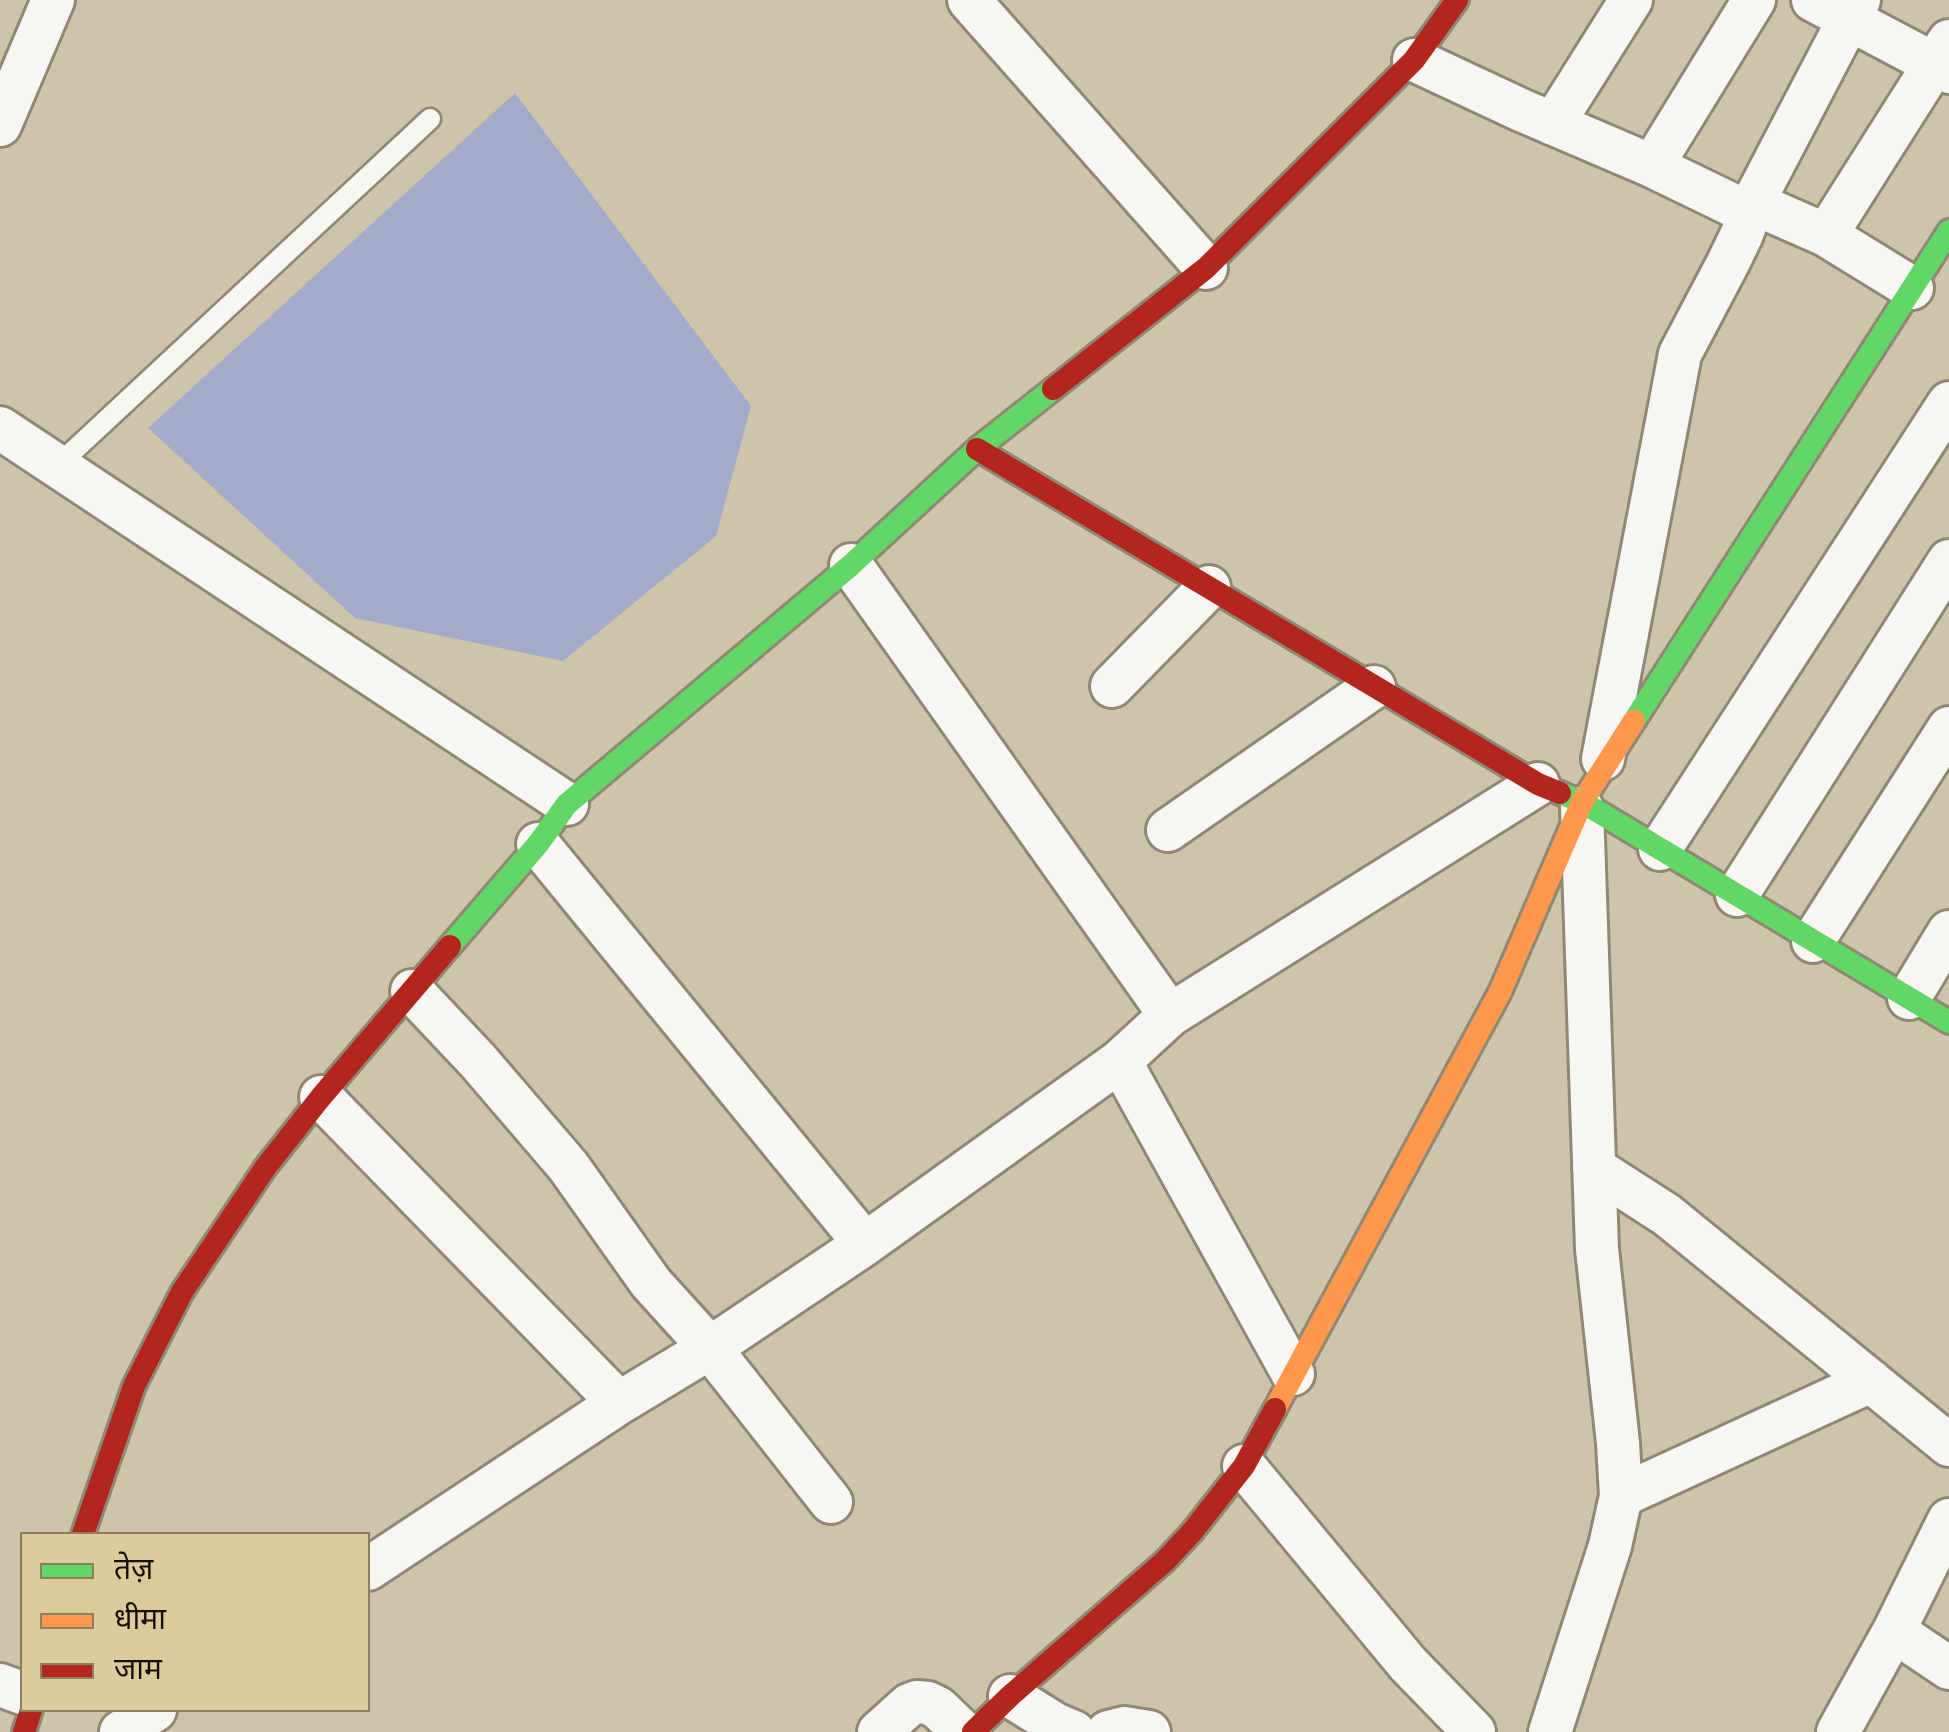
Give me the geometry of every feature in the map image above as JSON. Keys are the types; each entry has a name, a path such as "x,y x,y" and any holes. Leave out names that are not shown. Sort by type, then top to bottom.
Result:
{"street":[{"path":"0,125 53,0"},
{"path":"969,0 1206,268"},
{"path":"84,1532 134,1386 182,1292 265,1168 538,844 567,804 851,565 978,449 1206,268 1414,60 1457,0"},
{"path":"1553,124 1631,0"},
{"path":"1652,166 1754,0"},
{"path":"1550,1732 1610,1546 1621,1496 1597,1249 1591,788 1680,354 1742,234 1840,6 1944,59 1826,235"},
{"path":"1414,60 1553,124 1751,208 1826,235 1912,288"},
{"path":"973,1732 1165,1560 1244,1466 1500,992 1591,788 1949,231"},
{"path":"1660,849 1949,403"},
{"path":"0,428 567,804"},
{"path":"978,449 1538,784 1591,788 1660,849 1949,1022"},
{"path":"1738,895 1949,561"},
{"path":"851,565 1170,1015"},
{"path":"1112,686 1209,587"},
{"path":"1168,830 1374,686"},
{"path":"1813,941 1949,728"},
{"path":"370,1568 864,1244 1120,1061 1170,1015 1538,784"},
{"path":"538,844 864,1244"},
{"path":"1909,998 1949,932"},
{"path":"412,990 568,1166 651,1283 710,1348 831,1502"},
{"path":"1120,1061 1293,1374"},
{"path":"322,1097 620,1403"},
{"path":"1594,1168 1666,1215 1949,1445"},
{"path":"1621,1496 1870,1381"},
{"path":"1244,1466 1408,1664 1474,1732"},
{"path":"1838,1732 1894,1632 1949,1520"},
{"path":"1894,1632 1949,1668"},
{"path":"1010,1696 1074,1732"},
{"path":"879,1732 917,1702 938,1708 963,1732"},
{"path":"121,1732 152,1712"},
{"path":"1108,1732 1124,1728 1149,1732"}],"lane":[{"path":"57,466 430,119"}],"shaded area":[{"path":"515,93 751,406 716,536 563,661 355,618 148,428"}],"traffic: fast":[{"path":"1634,721 1949,231"},
{"path":"450,946 538,844 567,804 851,565 977,449 1053,389"},
{"path":"1560,793 1582,802 1949,1022"}],"traffic: slow":[{"path":"1275,1409 1500,992 1582,802 1634,721"}],"traffic: jam":[{"path":"1053,389 1206,268 1414,60 1457,0"},
{"path":"977,449 1538,784 1560,793"},
{"path":"84,1532 134,1386 182,1292 265,1168 450,946"},
{"path":"973,1732 1165,1561 1244,1466 1275,1409"},
{"path":"24,1732 30,1712"}]}
